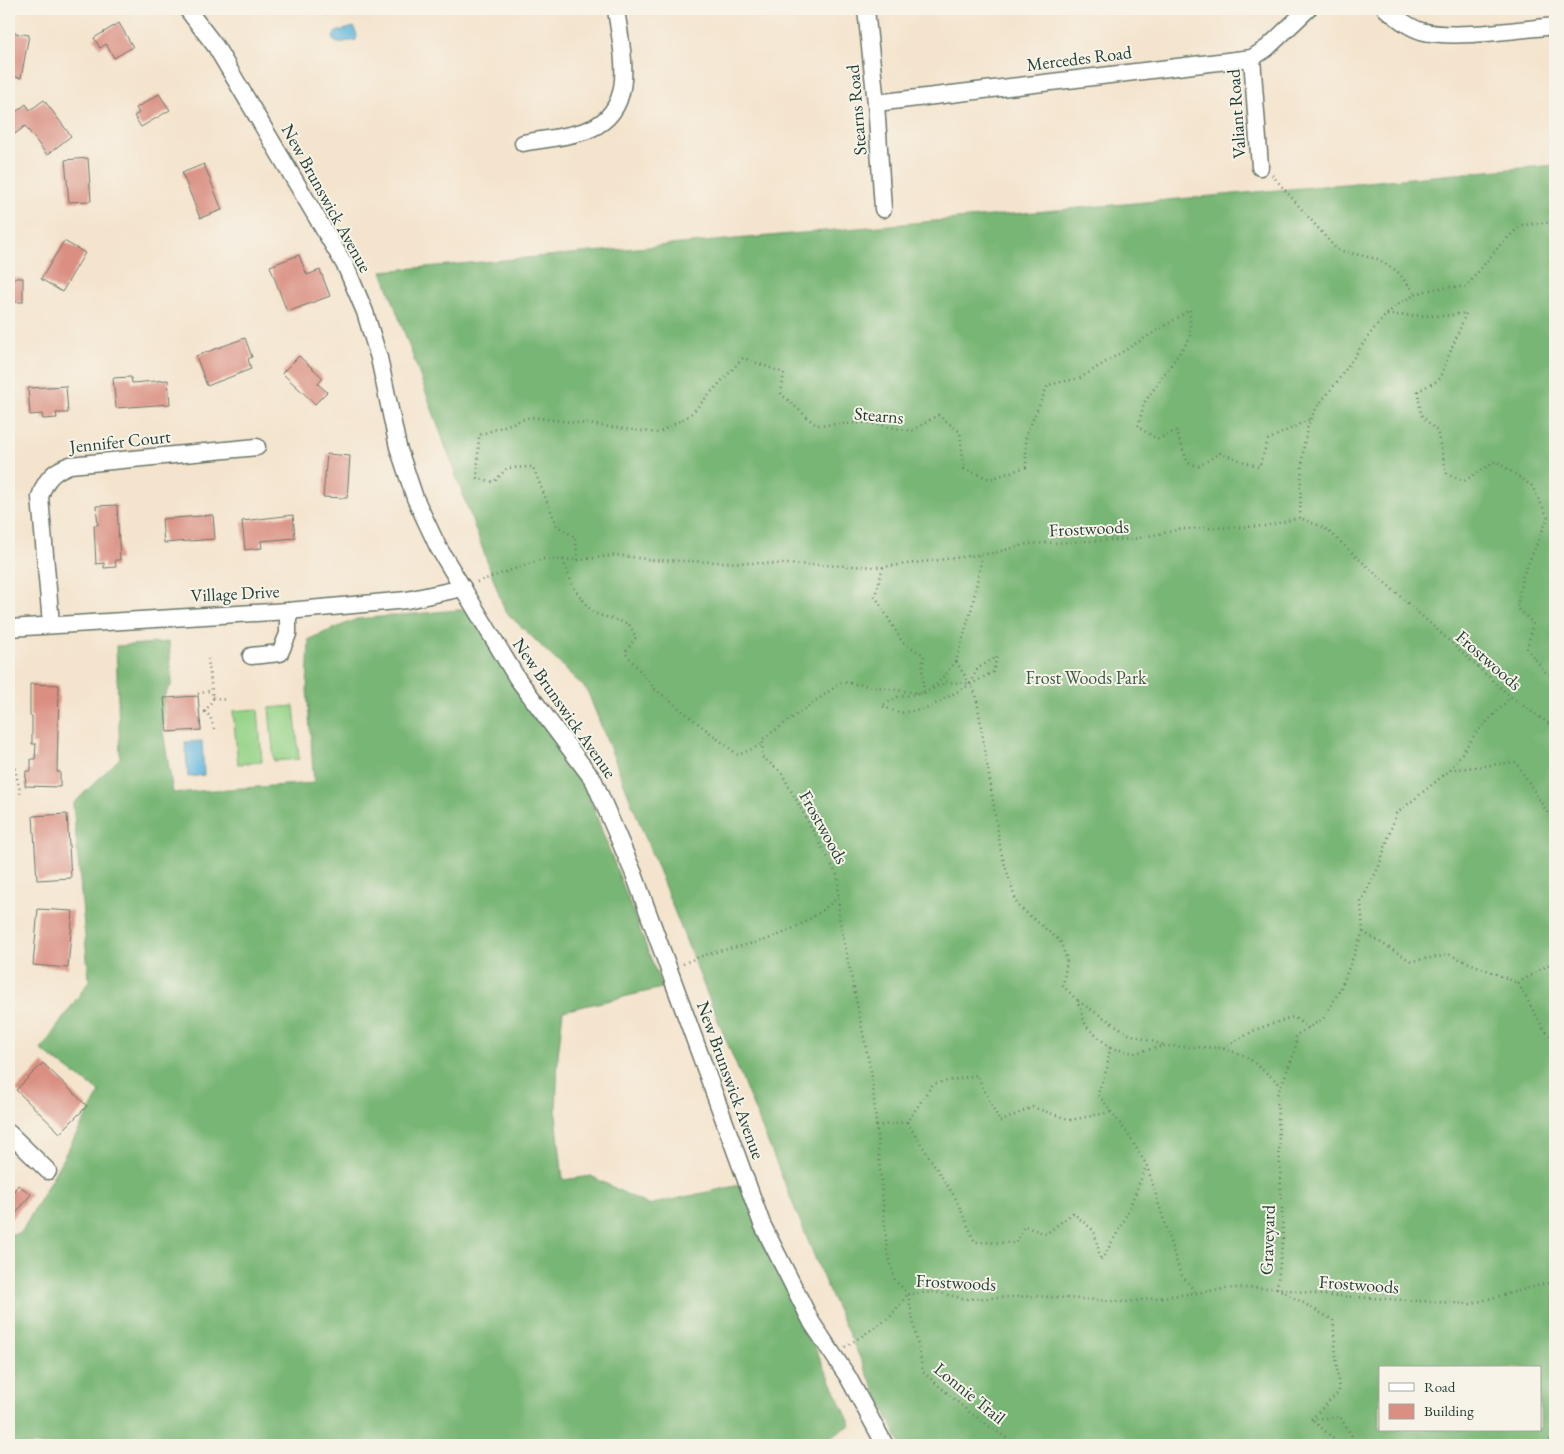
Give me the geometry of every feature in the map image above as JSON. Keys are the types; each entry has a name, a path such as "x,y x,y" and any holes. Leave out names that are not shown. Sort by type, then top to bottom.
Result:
{"street":[{"name":"New Brunswick Avenue","path":"187,9 216,47 346,267 365,312 398,447 415,498 438,547 518,678 594,781 634,874 762,1224 812,1323 872,1418 885,1445"},
{"path":"523,143 590,129 604,121 615,109 622,94 624,72 616,9"},
{"name":"Stearns Road","path":"866,9 876,104 883,209"},
{"path":"1252,58 1267,48 1308,9"},
{"path":"1386,9 1396,18 1421,31 1460,34 1555,26"},
{"name":"Mercedes Road","path":"876,104 1252,58"},
{"name":"Valiant Road","path":"1252,58 1260,167"},
{"name":"Jennifer Court","path":"51,624 40,497 43,486 50,476 59,469 70,465 257,447"},
{"name":"Village Drive","path":"9,628 288,610 406,600 463,588"},
{"path":"251,656 280,653 288,634 288,610"},
{"path":"9,1133 48,1171"}],"path":[{"path":"1260,167 1276,178 1309,220 1337,250 1377,259 1397,270 1416,294"},
{"path":"1300,518 1302,465 1310,419 1373,328 1400,303 1416,294 1441,286 1466,287 1500,245 1521,225 1555,222"},
{"name":"Stearns","path":"578,560 575,537 557,526 533,467 507,468 494,482 477,478 479,435 530,417 658,433 690,415 742,358 784,373 781,394 816,425 867,423 912,430 938,415 960,432 964,469 990,479 1026,467 1026,435 1048,385 1080,378 1190,310 1190,338 1144,403 1138,426 1157,439 1176,430 1188,463 1199,466 1220,453 1259,467 1268,440 1310,419"},
{"path":"1387,315 1444,316 1466,313 1439,380 1418,391 1421,415 1437,430 1447,474 1464,481 1496,461 1532,486 1548,518 1522,578 1517,608 1533,623 1527,650 1546,673 1555,674"},
{"name":"Frostwoods","path":"463,588 492,576 543,560 578,560 616,555 653,560 883,566 980,555 1027,544 1134,539 1182,529 1265,526 1300,518 1325,528 1511,697 1555,728"},
{"path":"924,694 938,683 956,661 972,607 981,562 980,555"},
{"path":"563,560 573,586 593,612 629,624 636,637 626,653 655,689 738,755 763,744"},
{"path":"883,566 875,596 903,643 924,654 922,670 924,694"},
{"path":"969,683 946,682 924,694 897,697 882,706 899,713 926,709 969,683 993,672 997,656 978,668 969,683"},
{"path":"205,712 212,696 208,659"},
{"path":"956,661 976,694 1002,852 1017,904 1060,941 1067,960 1063,986 1077,1000 1129,1034 1164,1046"},
{"name":"Frostwoods","path":"924,694 842,682 763,739 762,757 781,772 838,878 839,917 872,1077 888,1250 895,1280 908,1294 935,1292 966,1299 1036,1296 1126,1302 1233,1288 1277,1288 1323,1295 1470,1304 1555,1281"},
{"path":"198,694 212,690"},
{"path":"212,696 226,700"},
{"path":"1511,697 1476,733 1450,770 1396,814 1379,866 1361,902 1363,932 1411,961 1450,955 1518,983 1543,1028 1555,1041"},
{"path":"199,712 205,712 210,716 214,729"},
{"path":"9,744 22,795"},
{"path":"1450,770 1516,762 1547,812 1555,818"},
{"path":"671,974 684,963 766,939 820,914 838,897"},
{"name":"Graveyard","path":"1311,1419 1339,1392 1333,1320 1277,1288 1283,1237 1277,1095 1295,1051 1296,1036 1323,1019 1340,990 1363,932"},
{"path":"1518,983 1555,961"},
{"path":"1077,1000 1086,1026 1110,1048 1134,1053 1164,1046 1222,1048 1246,1056 1281,1085"},
{"path":"1222,1048 1258,1029 1293,1017 1309,1028"},
{"path":"1110,1048 1107,1068 1098,1094 1128,1134 1147,1166 1180,1273 1196,1292"},
{"path":"876,1126 907,1122 933,1084 977,1075 1000,1122 1032,1107 1071,1120 1111,1112"},
{"path":"907,1122 956,1199 975,1242 1016,1243 1024,1226 1046,1234 1073,1213 1094,1231 1101,1261 1123,1222 1147,1166"},
{"path":"834,1356 855,1338 889,1318 908,1294"},
{"name":"Lonnie Trail","path":"908,1294 923,1372 969,1412 1016,1445"},
{"path":"1311,1419 1340,1417 1358,1445"},
{"path":"1311,1419 1341,1445"},
{"path":"1547,1445 1555,1432"}],"green space":[{"name":"Frost Woods Park","path":"1555,165 1555,1445 901,1445 829,1292 706,991 587,690 505,611 382,271"},
{"path":"470,609 581,776 662,988 563,1011 558,1056 556,1115 563,1180 591,1176 648,1205 740,1185 851,1425 815,1445 9,1445 9,1234 21,1233 100,1092 41,1050 89,981 73,804 120,758 116,646 169,642 172,684 163,698 163,731 173,793 314,783 307,689 309,639 357,619"},
{"path":"294,706 299,759 274,761 269,708"},
{"path":"258,709 262,762 238,764 233,711"}],"water":[{"path":"354,27 357,35 356,40 338,43 334,41 333,37 336,32"},
{"path":"202,741 204,775 188,777 185,742"}],"building":[{"path":"323,9 360,9 360,10 324,14"},
{"path":"119,23 133,47 114,58 106,44 100,48 94,38"},
{"path":"9,32 29,35 21,78 9,76"},
{"path":"159,94 170,110 141,127 134,116 139,113 136,108"},
{"path":"44,100 71,136 47,155 25,126 15,134 9,126 9,117 26,104 30,110"},
{"path":"88,158 91,201 69,202 65,160"},
{"path":"204,164 222,210 200,218 182,173"},
{"path":"64,241 85,253 62,292 41,279"},
{"path":"299,255 307,275 320,270 330,296 287,312 270,266"},
{"path":"9,278 23,278 23,302 9,302"},
{"path":"245,338 252,357 248,359 251,369 207,386 196,356"},
{"path":"299,356 323,378 318,384 327,392 315,404 282,373"},
{"path":"131,377 132,383 168,380 170,404 116,408 113,378"},
{"path":"66,386 68,413 56,413 57,418 43,419 42,414 30,415 28,388"},
{"path":"327,454 350,456 347,498 323,497"},
{"path":"117,505 120,560 115,560 116,567 104,568 104,563 96,564 94,525 98,525 96,506"},
{"path":"213,515 215,539 164,543 162,519"},
{"path":"293,515 295,538 261,541 262,548 245,550 242,521"},
{"path":"30,684 59,685 57,772 60,772 60,787 25,786 26,771 31,771 31,759 35,759 36,744 32,744"},
{"path":"198,696 201,730 167,732 164,698"},
{"path":"67,814 71,878 37,880 33,816"},
{"path":"38,909 73,911 68,968 33,965"},
{"path":"43,1063 87,1106 60,1133 16,1090"},
{"path":"18,1185 31,1194 10,1221 9,1187 14,1191"}]}
